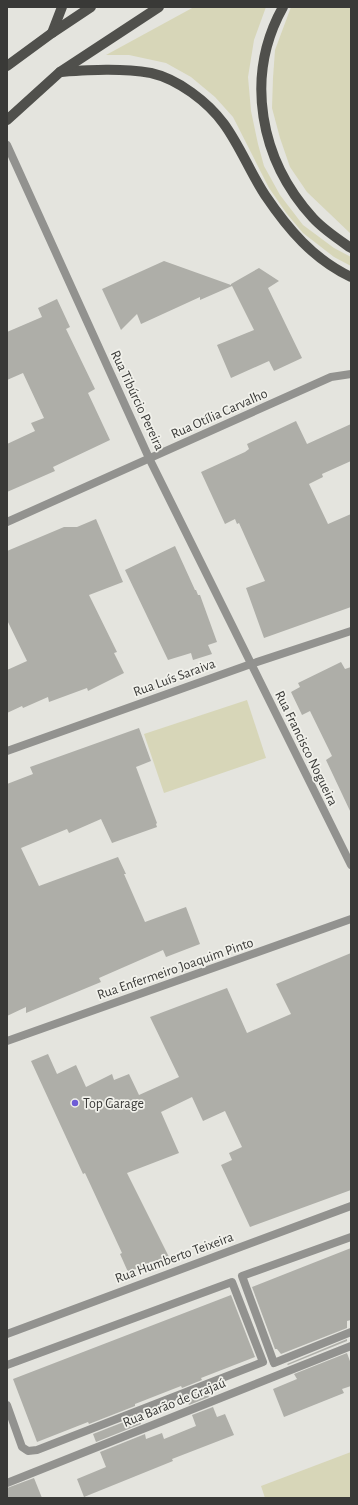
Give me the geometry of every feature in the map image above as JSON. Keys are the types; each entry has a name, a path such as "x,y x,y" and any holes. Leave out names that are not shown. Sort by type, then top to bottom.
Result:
{"main road":[{"path":"52,32 62,7"},
{"path":"7,66 52,32 91,7"},
{"path":"7,120 60,72 159,7"},
{"path":"283,7 272,32 266,52 260,94 263,118 268,139 277,164 292,191 313,218 330,233 351,248"},
{"path":"60,72 112,69 152,74 179,84 199,98 224,123 264,193 287,226 302,243 321,260 351,278"}],"street":[{"name":"Rua Tibúrcio Pereira","path":"7,145 149,458 251,664"},
{"name":"Rua Otília Carvalho","path":"7,522 332,377 351,374"},
{"name":"Rua Luís Saraiva","path":"7,751 251,664 351,631"},
{"name":"Rua Francisco Nogueira","path":"251,664 351,865"},
{"name":"Rua Enfermeiro Joaquim Pinto","path":"7,1041 351,919"},
{"name":"Rua Humberto Teixeira","path":"7,1334 351,1206"},
{"path":"351,1237 242,1276 274,1363 351,1332"},
{"path":"7,1365 232,1282 263,1362 37,1450 28,1451 22,1447 7,1405"},
{"name":"Rua Barão de Grajaú","path":"7,1483 351,1346"}],"green space":[{"path":"194,7 266,7 254,40 248,77 251,111 264,166 280,195 303,225 334,248 351,257 351,266 334,257 303,233 287,214 269,188 233,117 215,97 191,77 166,63 129,55 106,55"},
{"path":"291,7 351,7 351,234 307,192 290,167 272,108 275,50"},
{"path":"247,700 266,758 164,793 144,734"},
{"path":"351,1452 351,1498 265,1498 261,1486"}],"building":[{"path":"164,261 231,285 259,268 279,281 268,288 302,358 274,371 269,361 231,378 217,345 254,330 232,286 200,300 200,297 141,324 137,314 121,330 102,289"},
{"path":"57,299 70,327 66,329 95,389 88,393 110,440 53,467 55,471 7,492 7,444 35,431 31,423 44,418 23,373 7,380 7,332 42,317 38,308"},
{"path":"296,421 307,444 351,424 351,461 322,474 323,477 309,484 328,524 351,514 351,607 264,638 246,588 265,581 239,523 237,524 235,519 225,524 201,472 245,452 249,449 247,444"},
{"path":"96,519 123,582 89,595 117,652 114,653 124,673 88,691 87,688 49,702 48,697 7,713 7,670 27,661 7,620 7,551 64,527 77,527"},
{"path":"175,546 195,590 198,595 200,595 217,642 208,645 212,654 193,660 191,653 168,660 125,570"},
{"path":"341,662 345,669 351,667 351,813 326,760 332,756 310,711 302,715 291,692 300,687 298,683"},
{"path":"139,728 151,761 136,767 157,823 157,827 112,843 101,819 69,833 67,829 21,848 39,886 118,857 145,922 186,907 200,944 166,957 163,950 99,978 101,982 26,1013 26,1007 7,1016 7,784 33,774 30,767"},
{"path":"351,953 351,1190 250,1227 221,1165 232,1160 229,1153 242,1147 225,1111 203,1121 192,1097 161,1112 179,1153 127,1173 169,1257 128,1272 120,1254 122,1253 85,1173 83,1174 31,1061 48,1054 57,1074 76,1065 86,1087 112,1074 114,1080 129,1074 139,1095 179,1077 150,1017 227,988 247,1033 291,1014 276,984"},
{"path":"351,1248 351,1320 347,1321 347,1328 281,1354 277,1349 275,1349 252,1287"},
{"path":"231,1295 255,1357 201,1378 202,1380 182,1388 181,1386 89,1424 88,1422 37,1442 13,1379"},
{"path":"347,1339 347,1341 288,1365 287,1364"},
{"path":"347,1353 351,1364 351,1386 342,1389 344,1393 284,1417 273,1389 297,1379 294,1374"},
{"path":"206,1390 209,1397 189,1405 186,1398"},
{"path":"213,1407 217,1417 225,1414 234,1435 172,1459 173,1461 84,1497 77,1479 106,1467 100,1452 145,1434 146,1439 162,1433 164,1439 196,1426 192,1415"},
{"path":"139,1416 141,1424 96,1442 93,1434"},
{"path":"34,1478 42,1498 7,1498 7,1488"}],"place":[{"name":"Top Garage","path":"75,1103"}]}
